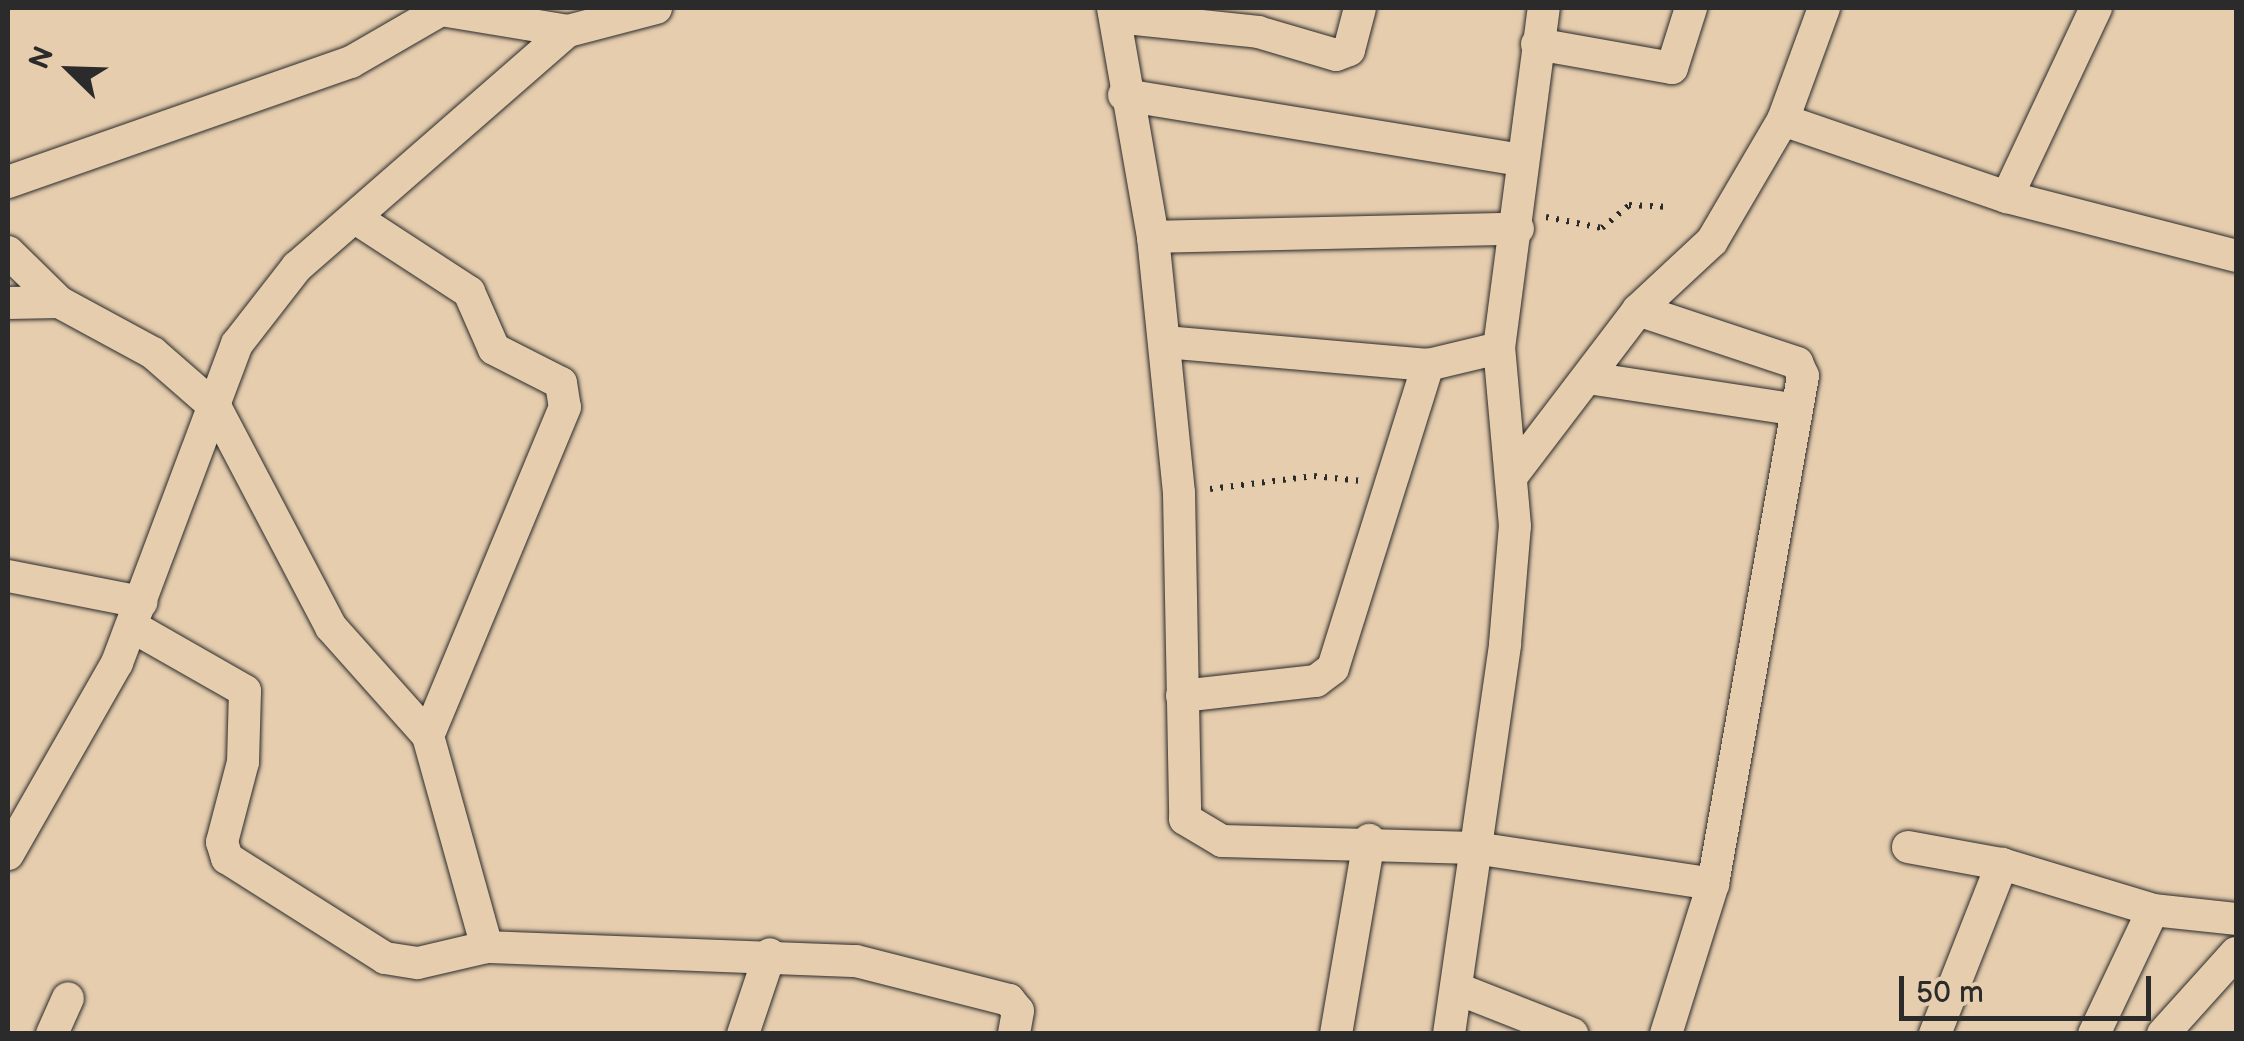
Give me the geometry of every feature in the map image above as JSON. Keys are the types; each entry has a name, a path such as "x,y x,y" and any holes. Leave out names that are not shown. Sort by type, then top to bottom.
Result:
{"street":[{"path":"8,182 350,62 439,8 568,32 656,8"},
{"path":"1360,8 1343,54 1237,28 1114,12 1124,96 1153,237 1179,493 1185,819 1199,834 1475,848 1713,884"},
{"path":"1449,1034 1505,644 1511,476 1499,348 1520,221 1523,160 1544,8"},
{"path":"1537,44 1672,68 1691,8"},
{"path":"1511,476 1638,310 1712,241 1783,120 1824,8"},
{"path":"2007,198 2096,8"},
{"path":"8,854 87,724 136,614 237,344 266,302 568,32"},
{"path":"1124,96 1523,160"},
{"path":"1783,120 2007,198 2236,256"},
{"path":"357,218 469,292 494,350 561,383 566,407 428,736"},
{"path":"1153,237 1520,221"},
{"path":"8,252 60,302 154,353 216,408 331,627 428,736 487,947"},
{"path":"8,302 60,302"},
{"path":"1638,310 1797,362 1803,376 1791,409 1713,884 1666,1034"},
{"path":"1165,342 1428,365 1499,348"},
{"path":"1182,696 1316,681 1333,668 1428,365"},
{"path":"1588,378 1791,409"},
{"path":"8,576 136,614 245,691 243,762 222,842 228,858 392,961 487,947 770,954 904,970 1009,1000 1018,1011 1014,1034"},
{"path":"1336,1034 1369,840"},
{"path":"1908,847 2002,864 2154,910 2236,919"},
{"path":"1935,1034 2002,864"},
{"path":"2094,1034 2154,910"},
{"path":"2162,1034 2236,953"},
{"path":"742,1034 770,954"},
{"path":"1458,989 1570,1033"},
{"path":"52,1034 68,998"}],"path":[{"path":"1520,221 1602,228 1629,205 1670,207"},
{"path":"1179,493 1314,476 1389,488"}]}
